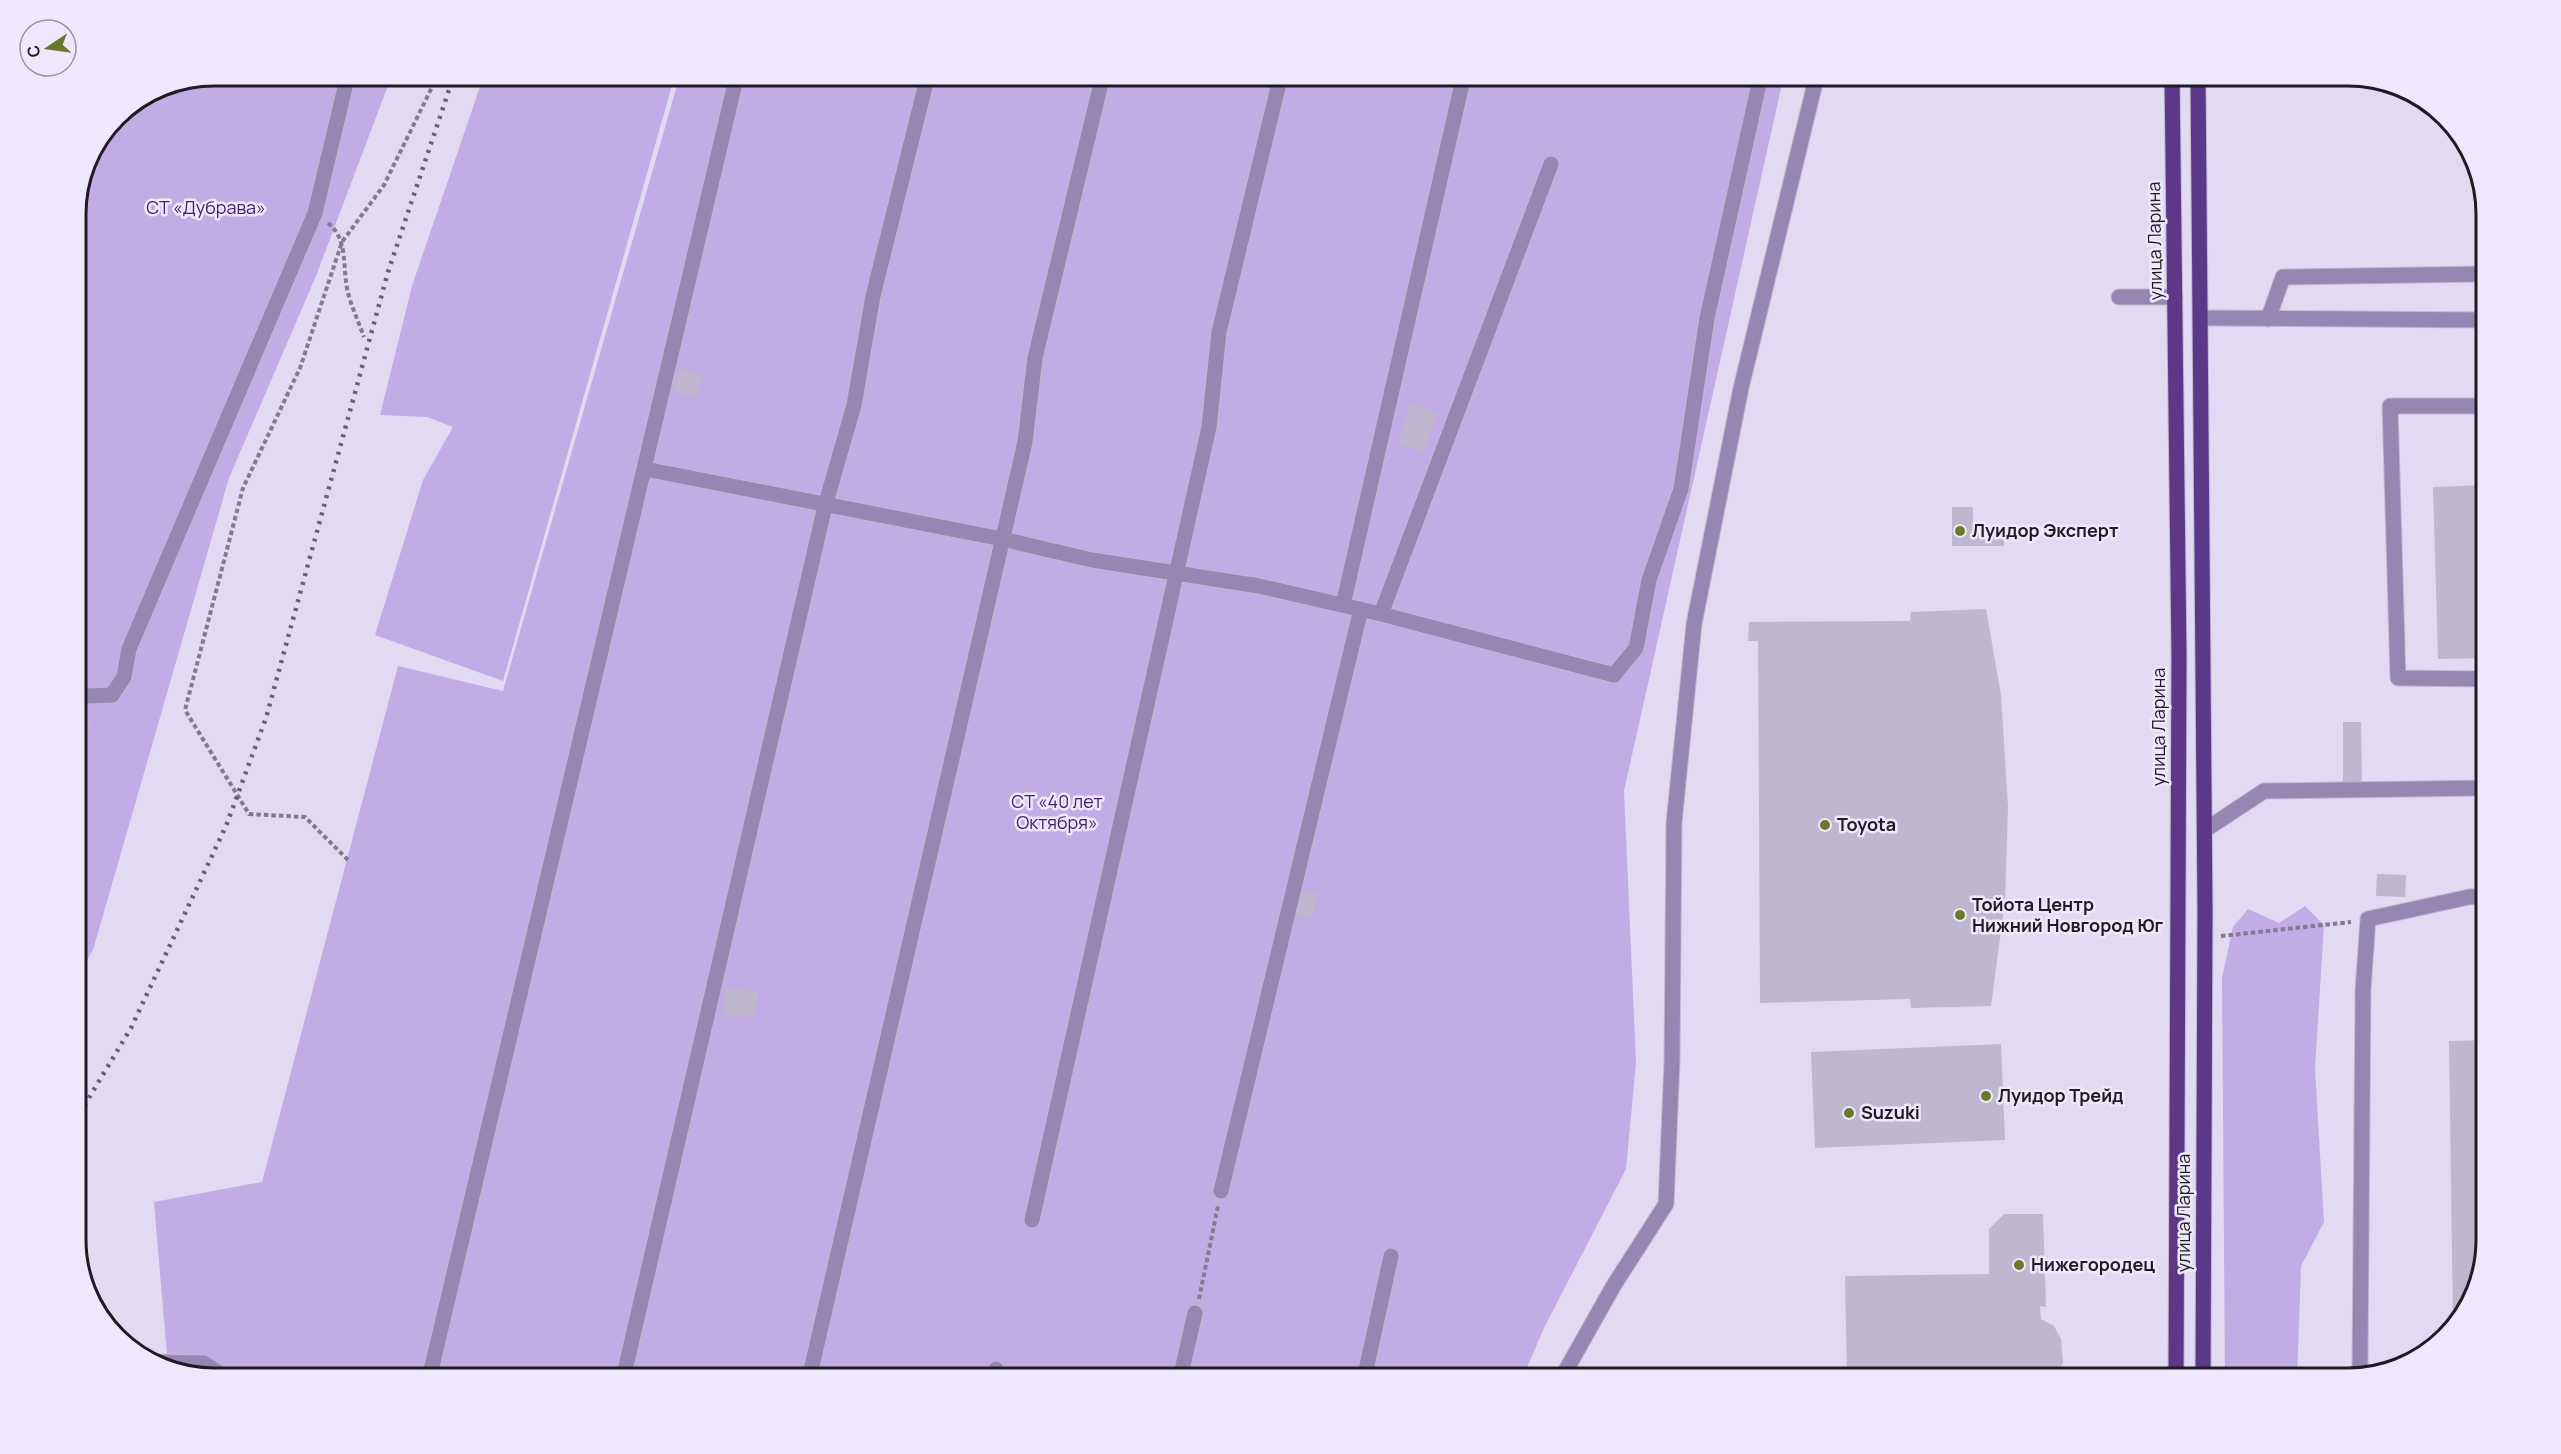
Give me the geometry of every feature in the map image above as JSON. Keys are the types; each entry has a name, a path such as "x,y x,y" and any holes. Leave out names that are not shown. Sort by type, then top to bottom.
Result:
{"main road":[{"name":"улица Ларина","path":"2172,86 2179,656 2176,1368"},
{"name":"улица Ларина","path":"2198,86 2205,831 2203,1368"}],"lane":[{"path":"86,695 112,695 124,677 129,649 315,213 345,86"},
{"path":"432,1368 734,86"},
{"path":"626,1368 825,506 854,405 873,296 925,86"},
{"path":"812,1368 1025,442 1035,358 1100,86"},
{"path":"1032,1220 1209,427 1219,332 1278,86"},
{"path":"1343,605 1461,86"},
{"path":"645,469 1002,539 1092,560 1259,586 1381,614 1614,675 1636,648 1649,580 1681,489 1707,318 1759,86"},
{"path":"1568,1368 1614,1285 1666,1204 1672,1061 1674,823 1694,624 1741,388 1815,86"},
{"path":"1381,614 1551,164"},
{"path":"2268,319 2283,277 2475,274"},
{"path":"2119,297 2175,297"},
{"path":"2200,318 2475,320"},
{"path":"2475,406 2390,406 2398,678 2475,679"},
{"path":"1221,1191 1361,609"},
{"path":"2205,831 2264,791 2476,788"},
{"path":"2360,1367 2363,990 2368,920 2476,897"},
{"path":"1366,1368 1391,1256"},
{"path":"1182,1368 1195,1313"},
{"path":"175,1362 204,1362 212,1368"}],"path":[{"path":"348,860 305,817 249,814 185,710 243,488 300,368 342,242 384,185 433,86"},
{"path":"315,213 334,227 342,242 348,293 364,337"},
{"path":"2205,937 2368,920"},
{"path":"1203,1279 1221,1191"}],"green space":[{"name":"СТ «Дубрава»","path":"205,86 388,86 316,276 229,478 93,950 86,961 86,205 92,173 107,143 129,117 157,99 173,92"},
{"path":"480,86 672,86 503,681 375,635 423,480 453,427 427,417 380,415 412,286"},
{"name":"СТ «40 лет Октября»","path":"677,86 1782,86 1624,791 1636,1063 1626,1169 1544,1328 1527,1368 214,1368 197,1367 167,1360 154,1202 262,1182 398,666 503,691"},
{"path":"2305,906 2324,925 2315,1069 2324,1222 2301,1266 2297,1368 2225,1368 2222,978 2233,927 2248,909 2279,923"}],"building":[{"path":"679,369 703,376 697,398 673,391"},
{"path":"1411,403 1438,413 1424,453 1397,444"},
{"path":"2475,485 2475,658 2438,659 2433,487"},
{"path":"1952,507 1973,507 1973,532 2004,531 2004,546 1952,546"},
{"path":"1986,609 2001,695 2008,807 2005,900 1991,1006 1911,1008 1910,999 1760,1003 1758,641 1748,641 1749,622 1910,621 1911,612"},
{"path":"86,720 92,724 86,734"},
{"path":"2343,722 2361,722 2362,782 2343,782"},
{"path":"2377,874 2406,875 2405,897 2376,896"},
{"path":"1302,890 1317,893 1312,919 1296,916"},
{"path":"726,988 759,992 755,1018 722,1014"},
{"path":"2476,1040 2476,1240 2466,1289 2453,1312 2449,1041"},
{"path":"2001,1044 2005,1140 1815,1148 1811,1052"},
{"path":"2004,1214 2043,1214 2046,1307 2040,1306 2041,1319 2054,1326 2061,1339 2063,1363 2060,1368 1847,1368 1845,1276 1989,1274 1989,1229"}],"railway":[{"path":"86,1103 131,1028 226,826 266,718 388,272 450,86"}],"place":[{"name":"Луидор Эксперт","path":"1960,531"},
{"name":"Toyota","path":"1825,825"},
{"name":"Тойота Центр Нижний Новгород Юг","path":"1960,915"},
{"name":"Луидор Трейд","path":"1986,1096"},
{"name":"Suzuki","path":"1849,1113"},
{"name":"Нижегородец","path":"2019,1265"}]}
